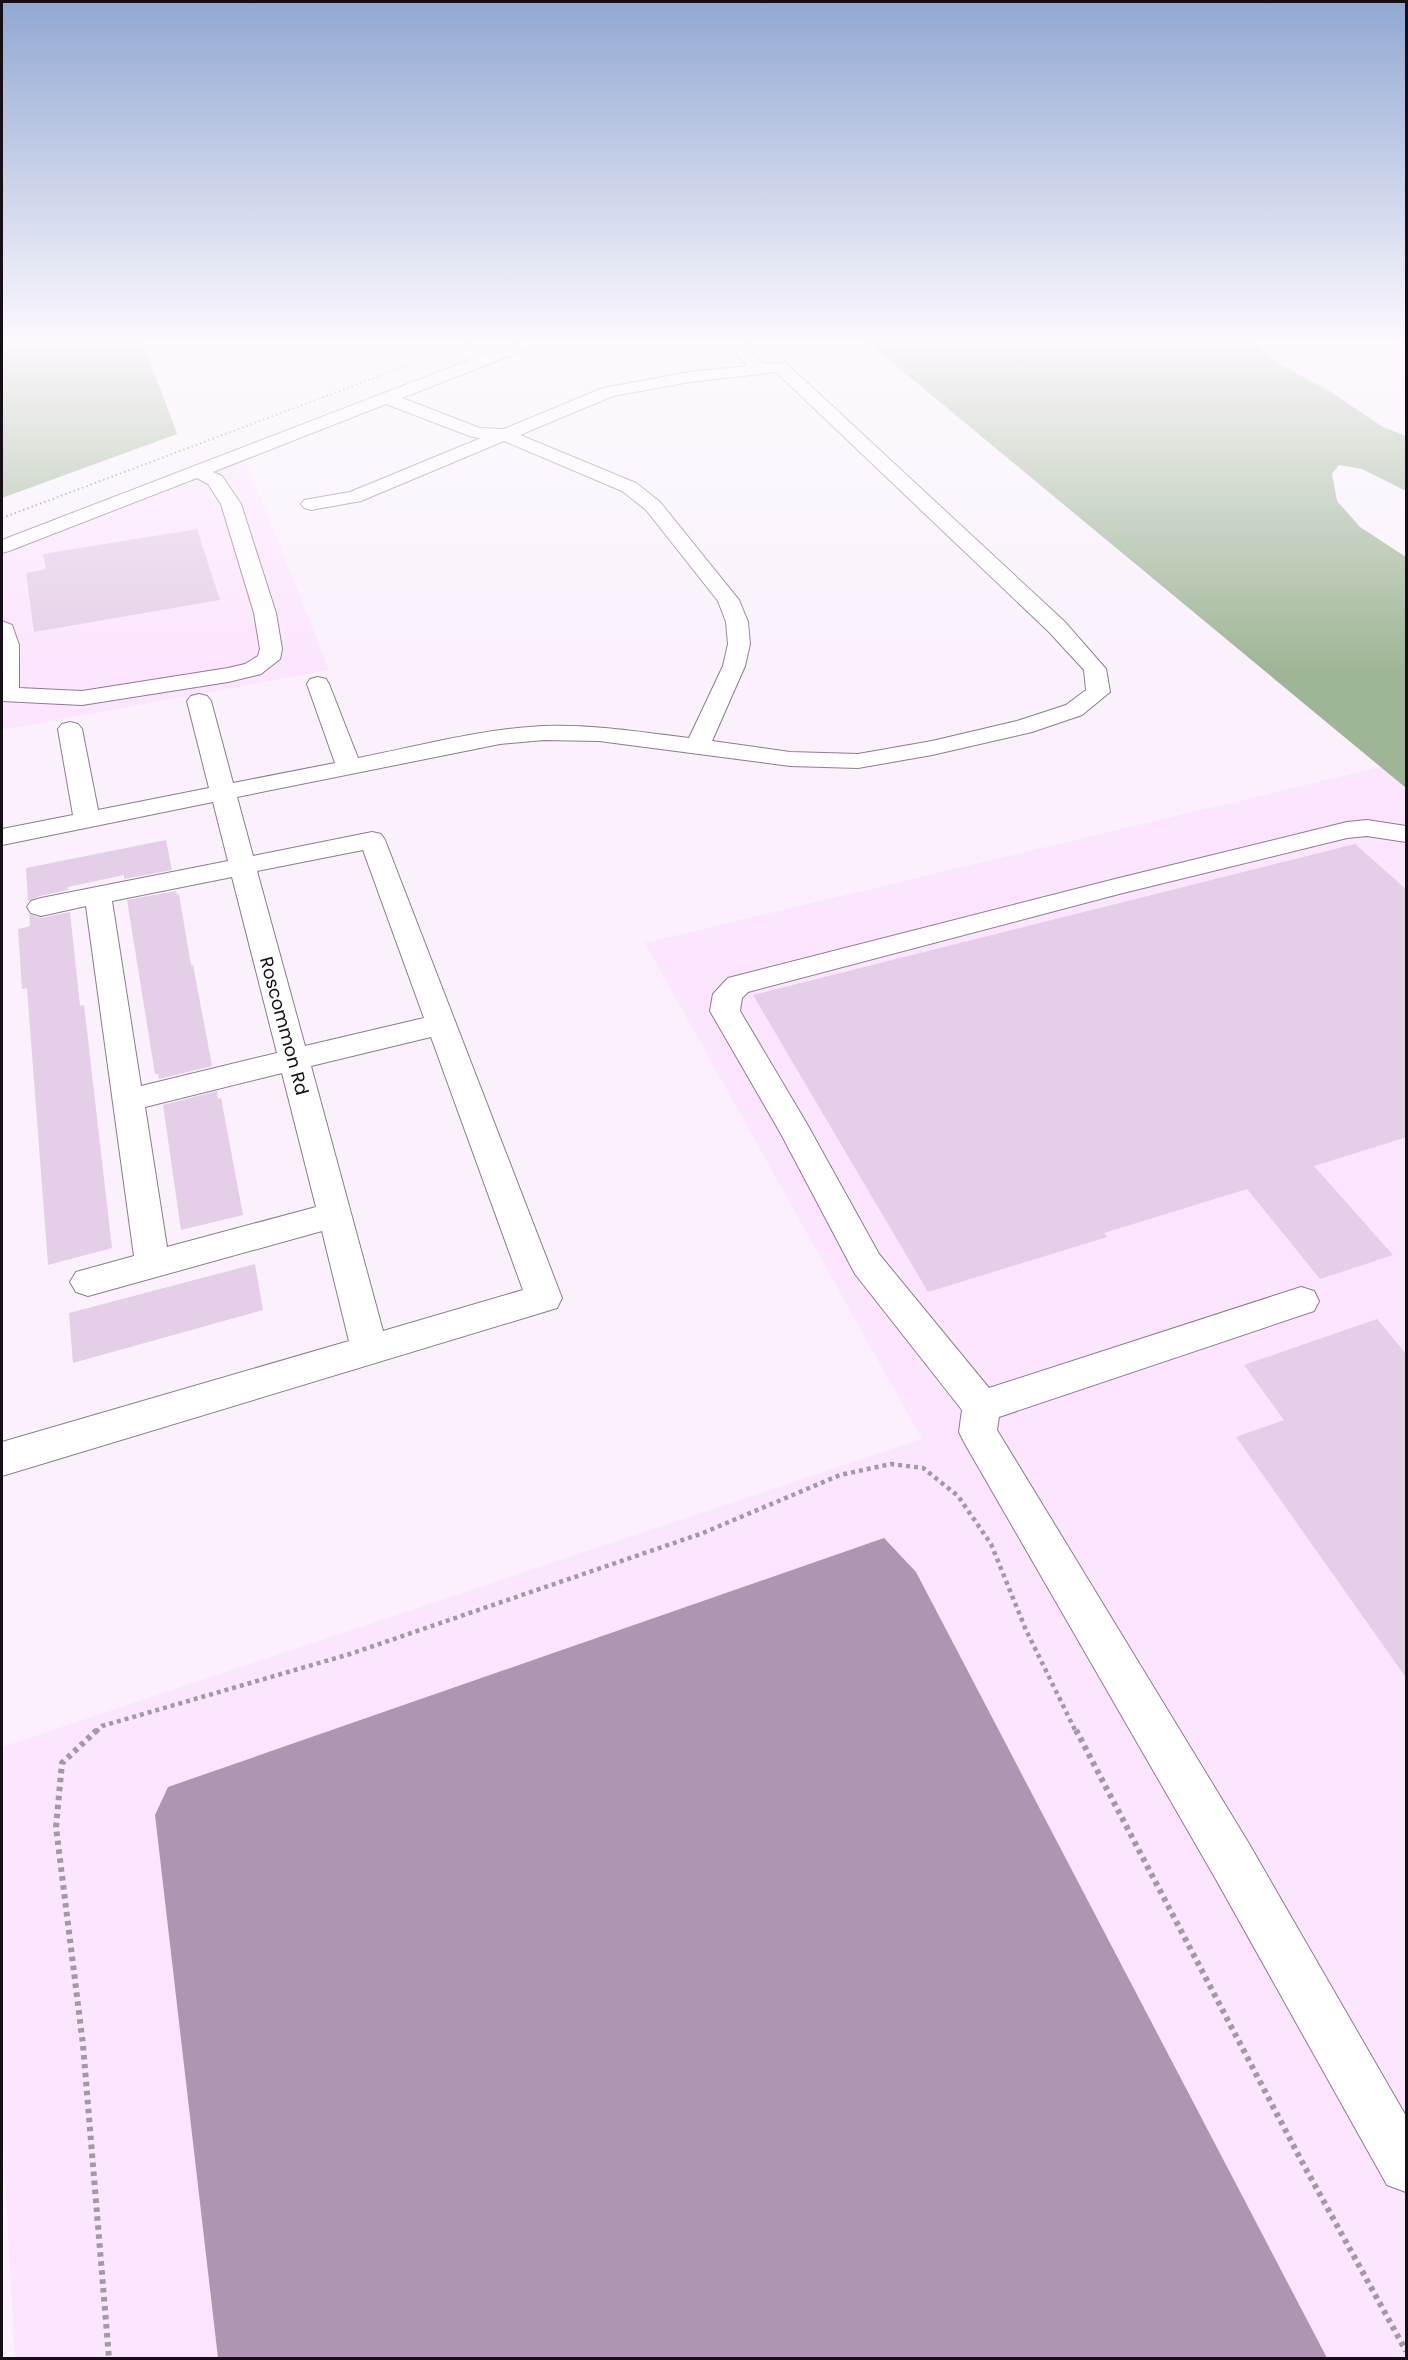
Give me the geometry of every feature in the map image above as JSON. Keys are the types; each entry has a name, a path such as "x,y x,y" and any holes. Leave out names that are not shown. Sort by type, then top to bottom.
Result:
{"street":[{"path":"2,548 252,450"},
{"path":"311,504 354,497 461,450"},
{"path":"541,450 629,487 653,506 728,600 737,622 739,644 734,666 697,747"},
{"path":"2,837 500,737 544,733 599,734 790,759 858,761 932,748 1024,727 1074,710 1098,692 1095,669 1057,627 869,450"},
{"path":"2,628 8,645 4,693 58,698 102,695 253,669 269,659 271,649 265,613 231,504 215,480 198,471"},
{"path":"318,684 349,767"},
{"name":"Roscommon Rd","path":"199,701 370,1350"},
{"path":"70,729 87,820"},
{"path":"1407,834 1367,828 1347,830 1104,890 738,985 728,994 725,1011 796,1132 867,1264 981,1406 978,1432 1232,1859 1407,2166"},
{"path":"2,1459 544,1298 372,840 41,907"},
{"path":"98,896 152,1264"},
{"path":"128,1100 441,1024"},
{"path":"88,1282 334,1215"},
{"path":"981,1406 1301,1301"}],"path":[{"path":"109,2358 83,2045 56,1827 62,1763 102,1726 350,1654 703,1533 840,1475 891,1464 923,1468 958,1496 991,1544 1026,1630 1081,1741 1301,2160 1407,2351"}],"shaded area":[{"path":"245,458 329,670 2,730 2,555"},
{"path":"1381,767 1406,788 1406,2358 15,2358 2,2126 2,1747 922,1439 645,943"},
{"path":"884,1538 916,1572 1327,2358 218,2358 155,1815 168,1787"}],"green space":[{"path":"2,450 133,450 2,498"},
{"path":"998,450 1406,450 1406,491 1362,469 1339,465 1332,474 1337,501 1360,527 1406,557 1406,788"}],"building":[{"path":"197,529 220,600 34,632 26,573 46,569 43,554"},
{"path":"166,840 172,870 124,879 124,875 68,887 68,890 28,901 26,868"},
{"path":"1355,844 1407,890 1407,1137 1314,1166 1393,1255 1320,1279 1247,1189 1104,1233 1107,1237 928,1292 753,995"},
{"path":"176,891 177,895 179,894 212,1066 159,1079 158,1074 155,1074 127,900"},
{"path":"70,912 80,1006 84,1005 112,1248 48,1265 27,988 22,989 18,929 30,926 29,914 41,918"},
{"path":"217,1091 218,1099 221,1098 243,1215 181,1230 163,1105"},
{"path":"255,1264 263,1310 73,1363 69,1313"},
{"path":"1377,1319 1407,1355 1407,1679 1236,1437 1284,1420 1244,1365"}],"railway":[{"path":"2,518 182,450"}]}
